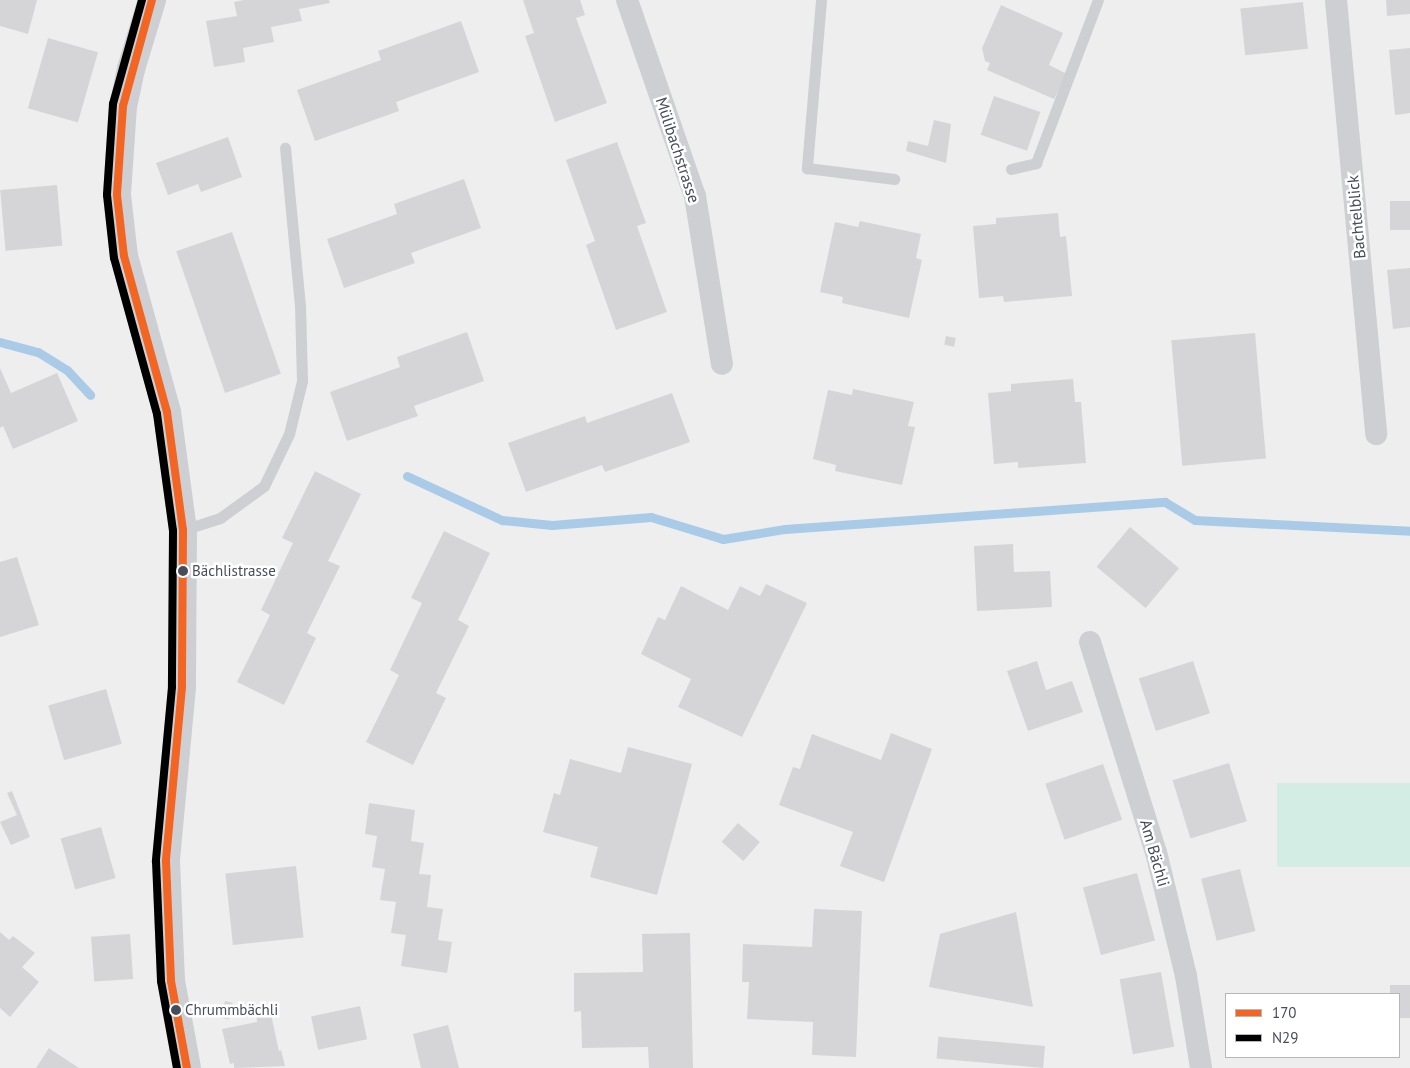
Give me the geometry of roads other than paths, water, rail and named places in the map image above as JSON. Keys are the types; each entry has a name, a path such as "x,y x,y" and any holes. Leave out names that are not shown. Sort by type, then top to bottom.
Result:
{"main road":[{"path":"152,0 130,69 123,106 117,195 124,256 167,412 183,530 182,687 166,861 171,981 187,1068"}],"street":[{"name":"Mülibachstrasse","path":"627,0 695,196 722,364"},
{"name":"Bachtelblick","path":"1336,0 1376,434"},
{"name":"Am Bächli","path":"1090,642 1156,852 1186,976 1201,1068"}],"lane":[{"path":"821,0 807,168 894,179"},
{"path":"1011,168 1036,163 1098,0"},
{"path":"183,530 220,518 264,486 289,434 302,382 300,306 285,148"}],"waterway":[{"path":"0,342 38,352 67,370 90,395"},
{"path":"407,476 502,520 552,525 651,517 723,539 785,529 1165,502 1195,520 1410,531"}],"place":[{"name":"Bächlistrasse","path":"183,571"},
{"name":"Chrummbächli","path":"176,1010"}]}
